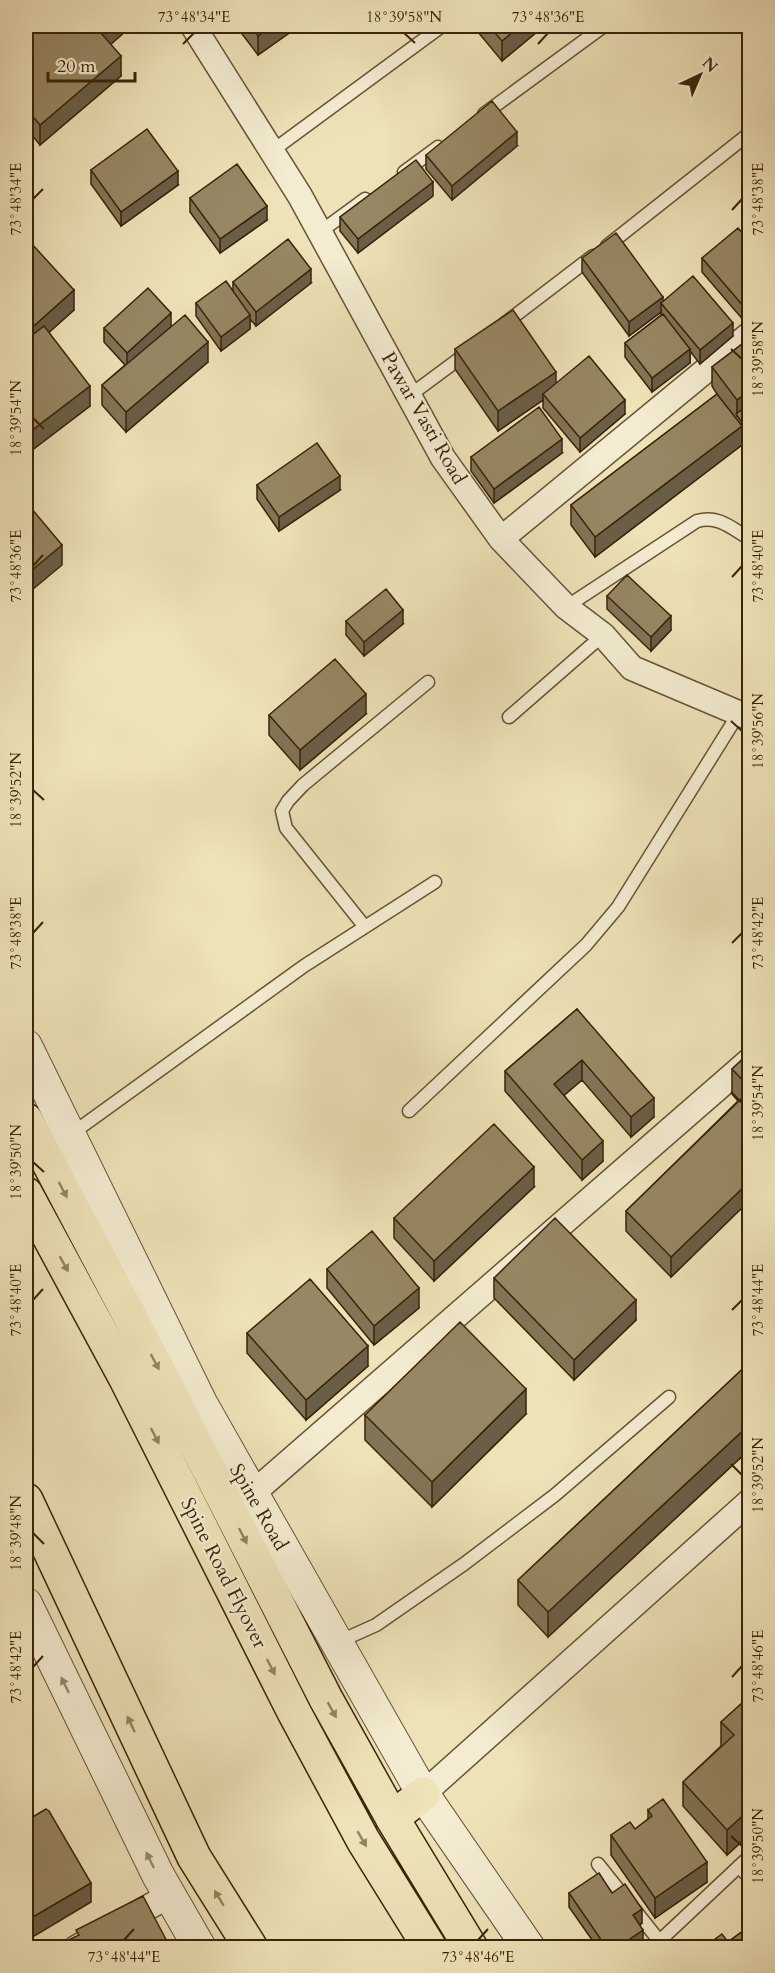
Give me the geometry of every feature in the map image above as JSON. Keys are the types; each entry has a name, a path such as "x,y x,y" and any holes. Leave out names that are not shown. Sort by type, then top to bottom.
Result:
{"main road":[{"name":"Spine Road","path":"26,1120 162,1376 326,1699 392,1818 471,1947"},
{"name":"Spine Road Flyover","path":"26,1194 126,1379 294,1712 363,1840 430,1947"},
{"path":"26,1500 194,1857 251,1947"},
{"path":"392,1818 423,1794"}],"street":[{"name":"Pawar Vasti Road","path":"193,26 320,232 443,458 501,539 566,607 603,635 632,668 744,715"},
{"path":"501,539 750,334"},
{"name":"Spine Road","path":"26,1046 202,1405 423,1794 529,1947"},
{"path":"252,1494 750,1060"},
{"path":"423,1794 750,1501"},
{"path":"26,1604 158,1875 200,1947"},
{"path":"76,1947 170,1895"}],"lane":[{"path":"272,151 442,26"},
{"path":"473,122 604,26"},
{"path":"493,332 642,219 750,133"},
{"path":"396,177 444,143"},
{"path":"320,232 377,191"},
{"path":"409,396 475,347"},
{"path":"566,607 697,521 709,518 720,521 750,539"},
{"path":"509,717 603,635"},
{"path":"365,927 286,828 282,811 303,785 428,682"},
{"path":"409,1111 586,945 618,907 744,715"},
{"path":"70,1136 304,966 435,882"},
{"path":"336,1643 376,1625 464,1564 555,1495 669,1397"},
{"path":"598,1864 659,1945 750,1856"},
{"path":"739,1866 750,1879"}],"building":[{"path":"40,26 109,26 101,33 121,56 40,125 26,108 26,38"},
{"path":"251,26 272,26 258,36"},
{"path":"489,26 520,26 502,41"},
{"path":"492,101 517,132 452,186 426,155"},
{"path":"147,129 178,171 121,212 91,170"},
{"path":"416,160 433,182 358,239 340,217"},
{"path":"237,164 267,206 220,239 190,198"},
{"path":"738,228 750,242 750,305 745,308 702,258"},
{"path":"616,233 663,297 629,322 582,258"},
{"path":"288,239 311,269 256,312 233,282"},
{"path":"31,243 74,290 26,333 26,248"},
{"path":"693,276 733,323 700,350 661,303"},
{"path":"226,281 250,315 221,337 196,303"},
{"path":"148,288 171,313 127,353 104,328"},
{"path":"513,310 556,372 498,411 455,349"},
{"path":"663,314 690,349 652,378 625,343"},
{"path":"185,315 208,342 126,412 102,385"},
{"path":"44,326 90,386 27,434 26,340"},
{"path":"750,338 750,390 737,400 712,367"},
{"path":"589,356 625,400 580,438 543,394"},
{"path":"717,394 742,426 595,537 571,505"},
{"path":"750,404 750,434 736,414"},
{"path":"539,407 562,439 494,489 471,457"},
{"path":"317,443 340,476 279,517 257,485"},
{"path":"26,502 62,545 26,575"},
{"path":"627,575 671,616 651,637 607,596"},
{"path":"386,589 403,610 364,642 346,621"},
{"path":"335,659 366,694 300,750 269,715"},
{"path":"577,1009 654,1098 631,1117 582,1060 554,1084 603,1141 582,1160 505,1071"},
{"path":"750,1052 750,1088 732,1069"},
{"path":"742,1098 750,1106 750,1181 671,1257 626,1211"},
{"path":"494,1124 534,1167 434,1261 394,1218"},
{"path":"555,1218 636,1300 574,1360 494,1278"},
{"path":"372,1231 419,1288 374,1326 327,1269"},
{"path":"310,1279 368,1346 306,1400 247,1333"},
{"path":"460,1322 526,1389 432,1482 365,1415"},
{"path":"750,1362 750,1424 548,1612 518,1580"},
{"path":"750,1696 750,1809 727,1830 683,1782 734,1735 721,1722"},
{"path":"663,1799 707,1862 655,1898 611,1835 630,1822 635,1829 652,1816 648,1810"},
{"path":"46,1809 91,1883 26,1921 26,1821"},
{"path":"599,1873 612,1893 625,1884 642,1909 633,1915 643,1930 618,1947 606,1947 569,1893"},
{"path":"143,1896 170,1947 54,1947 79,1935 76,1930"},
{"path":"750,1914 750,1926 744,1918"},
{"path":"750,1926 750,1947 704,1947 722,1934 728,1942"}]}
